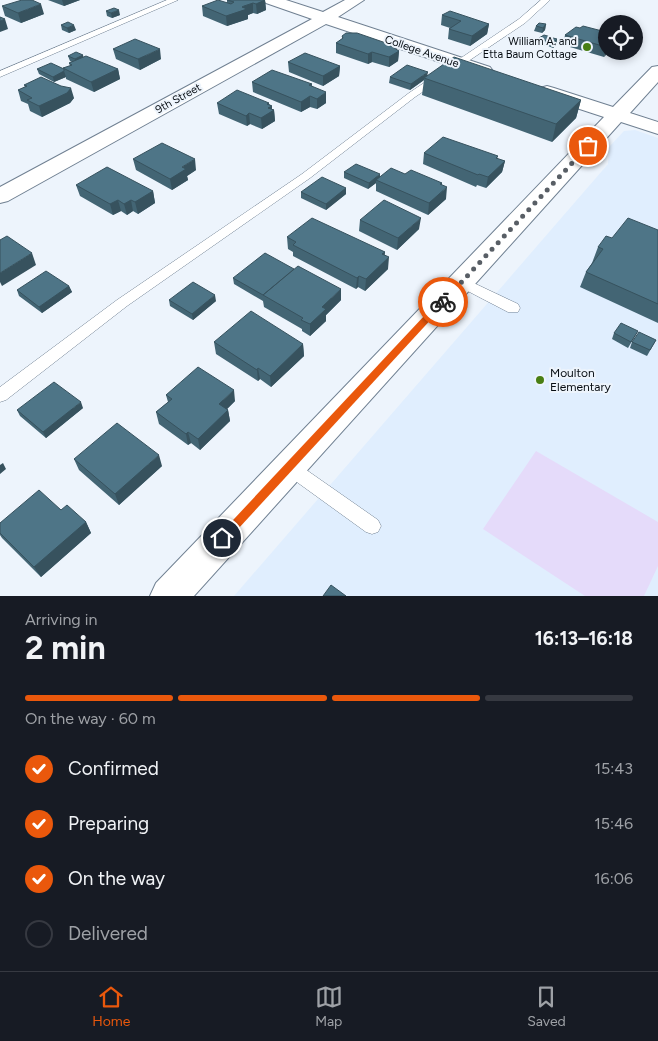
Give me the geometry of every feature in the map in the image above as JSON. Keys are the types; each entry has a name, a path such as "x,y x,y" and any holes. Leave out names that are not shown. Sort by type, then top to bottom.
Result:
{"street":[{"name":"College Avenue","path":"271,0 504,78"},
{"name":"9th Street","path":"0,196 356,0"},
{"path":"169,596 658,71"},
{"path":"533,87 658,128"}],"lane":[{"path":"0,74 174,0"},
{"path":"0,396 122,303 306,176 412,95 522,21 546,0"},
{"path":"461,282 513,308"},
{"path":"289,467 372,526"}],"shaded area":[{"name":"Moulton Elementary","path":"635,130 658,138 658,596 234,596 608,164 609,147 624,131"},
{"path":"536,451 658,522 658,566 644,596 585,596 483,529"}],"building":[{"path":"22,0 32,0 41,4 18,13 2,6"},
{"path":"218,0 231,4 234,2 227,0 265,0 244,6 242,7 247,9 226,16 202,6"},
{"path":"114,8 119,10 111,13 106,11"},
{"path":"450,11 489,24 472,36 449,29 461,21 442,15"},
{"path":"68,22 74,25 67,28 61,25"},
{"path":"539,23 546,24 543,28 536,26"},
{"path":"583,26 598,30 598,45 565,35 576,27 580,28"},
{"path":"346,33 357,33 386,43 399,51 389,57 372,52 368,54 336,43"},
{"path":"544,35 551,37 547,41 539,38"},
{"path":"553,38 557,39 554,42 549,41"},
{"path":"135,39 160,49 138,59 113,49"},
{"path":"76,52 83,55 75,59 68,56"},
{"path":"305,53 340,66 323,76 288,62"},
{"path":"86,56 118,69 91,82 63,68 72,65 69,63"},
{"path":"454,57 581,100 556,124 424,78"},
{"path":"51,63 64,69 64,71 53,77 37,69"},
{"path":"407,65 428,72 411,84 390,77"},
{"path":"272,70 312,84 309,85 326,92 317,99 310,96 301,102 252,82"},
{"path":"41,77 61,86 71,88 67,93 39,106 27,100 32,98 18,90"},
{"path":"237,90 269,103 267,104 272,106 268,108 274,110 261,118 249,113 246,116 217,103"},
{"path":"443,137 498,156 496,158 505,161 488,177 478,175 424,153"},
{"path":"162,143 195,159 182,167 186,169 170,179 133,159"},
{"path":"356,164 380,174 369,183 344,172"},
{"path":"107,167 153,191 135,202 131,200 124,204 118,200 110,204 76,185"},
{"path":"391,168 405,174 411,170 447,187 429,203 376,180"},
{"path":"322,177 346,188 326,204 301,192"},
{"path":"384,200 421,218 398,238 360,220"},
{"path":"312,218 385,252 382,254 389,257 366,279 359,276 357,278 293,245 296,242 287,237"},
{"path":"628,218 658,230 658,304 586,272 603,249 598,247 606,236 612,238"},
{"path":"7,236 32,253 0,273 0,240"},
{"path":"265,253 294,269 263,295 233,278"},
{"path":"298,266 341,289 322,307 326,309 310,324 263,295"},
{"path":"46,271 69,286 39,307 17,290"},
{"path":"193,282 215,295 192,314 169,300"},
{"path":"251,311 303,344 270,376 258,368 257,370 214,342"},
{"path":"621,323 638,331 631,342 614,333"},
{"path":"639,332 656,340 650,350 632,342"},
{"path":"198,367 234,390 219,404 228,410 198,439 188,432 186,434 156,412 172,399 166,395"},
{"path":"54,382 81,402 43,432 17,410"},
{"path":"117,423 159,455 115,494 74,459"},
{"path":"39,490 61,510 67,505 86,522 34,567 0,533 0,523"},
{"path":"331,585 346,596 323,596"}],"way so far":[{"path":"443,302 588,146"}],"place":[{"name":"William A. and Etta Baum Cottage","path":"587,47"},
{"name":"Moulton Elementary","path":"540,380"}],"route":[{"path":"222,538 443,302"}]}
